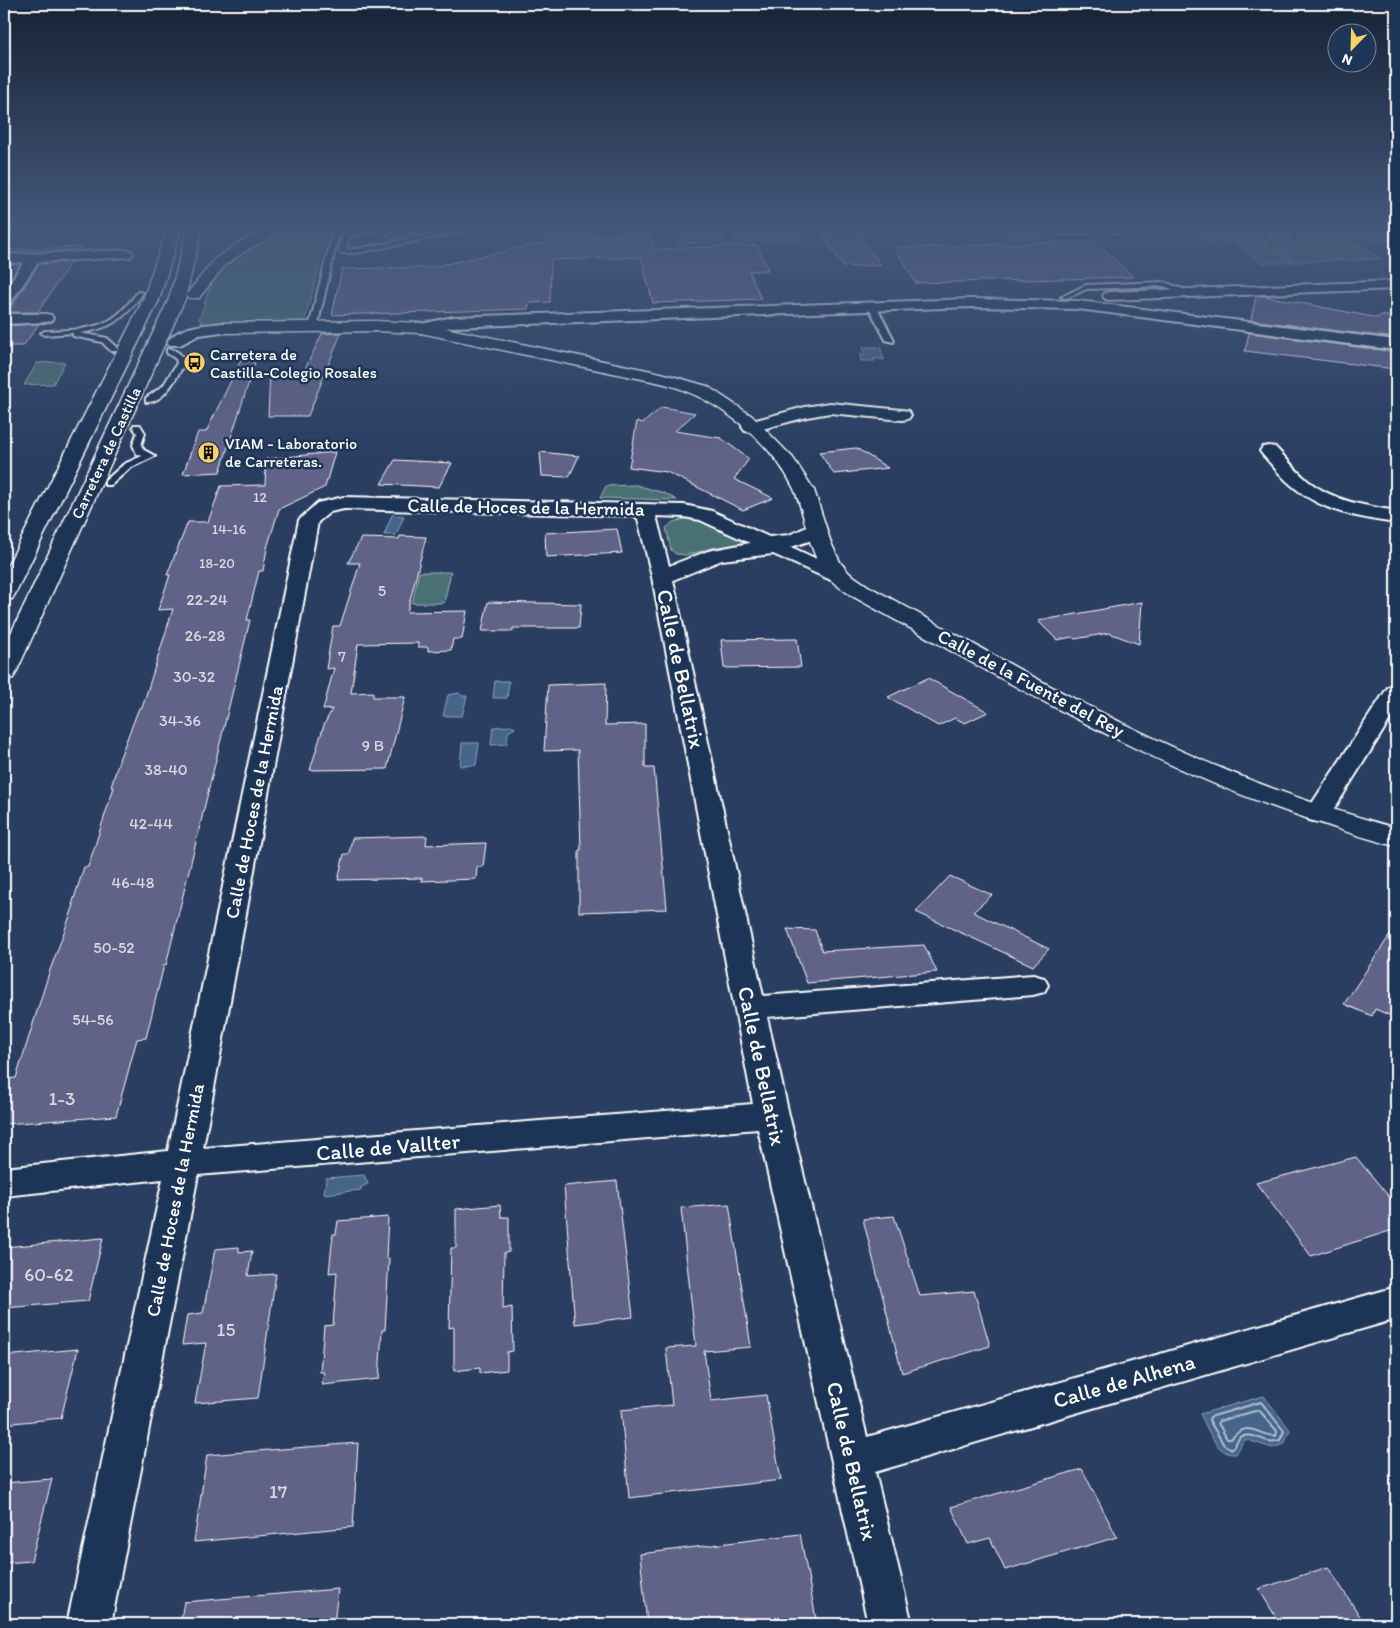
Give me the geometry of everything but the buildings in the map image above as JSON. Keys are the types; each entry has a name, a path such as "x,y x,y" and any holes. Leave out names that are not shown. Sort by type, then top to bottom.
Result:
{"main road":[{"path":"76,454 102,376 135,304"},
{"name":"Carretera de Castilla","path":"4,594 150,304"},
{"name":"Carretera de Castilla","path":"4,673 175,304"},
{"path":"15,650 62,582 108,483 137,427 190,304"},
{"name":"Calle de la Fuente del Rey","path":"224,328 421,328 481,339 686,384 715,398 751,426 781,454 793,470 805,492 818,535 831,566 840,577 860,591 1110,726 1217,776 1318,814 1396,837"}],"street":[{"path":"421,328 453,322 922,304"},
{"path":"1117,304 1396,345"},
{"name":"Calle de la Fuente del Rey","path":"190,318 198,326 224,328"},
{"path":"4,319 47,328"},
{"path":"28,334 47,328"},
{"name":"Calle de la Fuente del Rey","path":"172,347 195,331 224,328"},
{"path":"751,426 805,412 830,408 902,415"},
{"path":"1269,451 1302,485 1318,496 1357,511 1396,517"},
{"name":"Calle de Hoces de la Hermida","path":"89,1624 183,1164 309,520 324,507 348,494 684,511 705,515 774,545 840,577"},
{"name":"Calle de Bellatrix","path":"639,508 647,517 662,576 772,1116 890,1624"},
{"path":"662,576 688,564 724,552 774,545 806,546 818,535"},
{"path":"1318,814 1396,692"},
{"path":"750,1008 1033,985"},
{"name":"Calle de Vallter","path":"4,1182 183,1164 772,1116"},
{"name":"Calle de Alhena","path":"852,1460 1396,1303"}],"lane":[{"path":"47,328 85,329 109,323 118,319 131,304"},
{"path":"313,327 319,304"},
{"path":"872,306 890,340"},
{"path":"47,328 96,337 111,344 114,349"}],"green space":[{"path":"204,304 309,304 304,323 210,325 201,322 199,319"},
{"path":"65,362 53,384 24,385 37,363"},
{"path":"636,485 664,493 677,500 600,498 606,486"},
{"path":"685,519 699,521 742,541 742,545 716,547 687,555 676,554 671,550 666,528 673,522"},
{"path":"419,572 451,572 444,603 412,603"}],"water":[{"path":"863,347 880,347 884,360 874,358 875,361 861,361 860,355 865,355"},
{"path":"392,515 404,516 396,535 384,535"},
{"path":"495,681 509,681 507,698 493,698"},
{"path":"459,693 462,696 467,696 462,716 443,716 448,695"},
{"path":"512,726 515,728 508,732 507,744 491,745 493,727"},
{"path":"462,743 479,743 476,765 460,766"},
{"path":"364,1175 368,1184 361,1187 361,1190 324,1194 326,1178"},
{"path":"1264,1396 1290,1430 1284,1444 1272,1448 1244,1440 1236,1454 1223,1451 1214,1440 1200,1414"}],"place":[{"name":"Carretera de Castilla-Colegio Rosales","path":"194,363"},
{"name":"VIAM - Laboratorio de Carreteras.","path":"209,452"}]}
